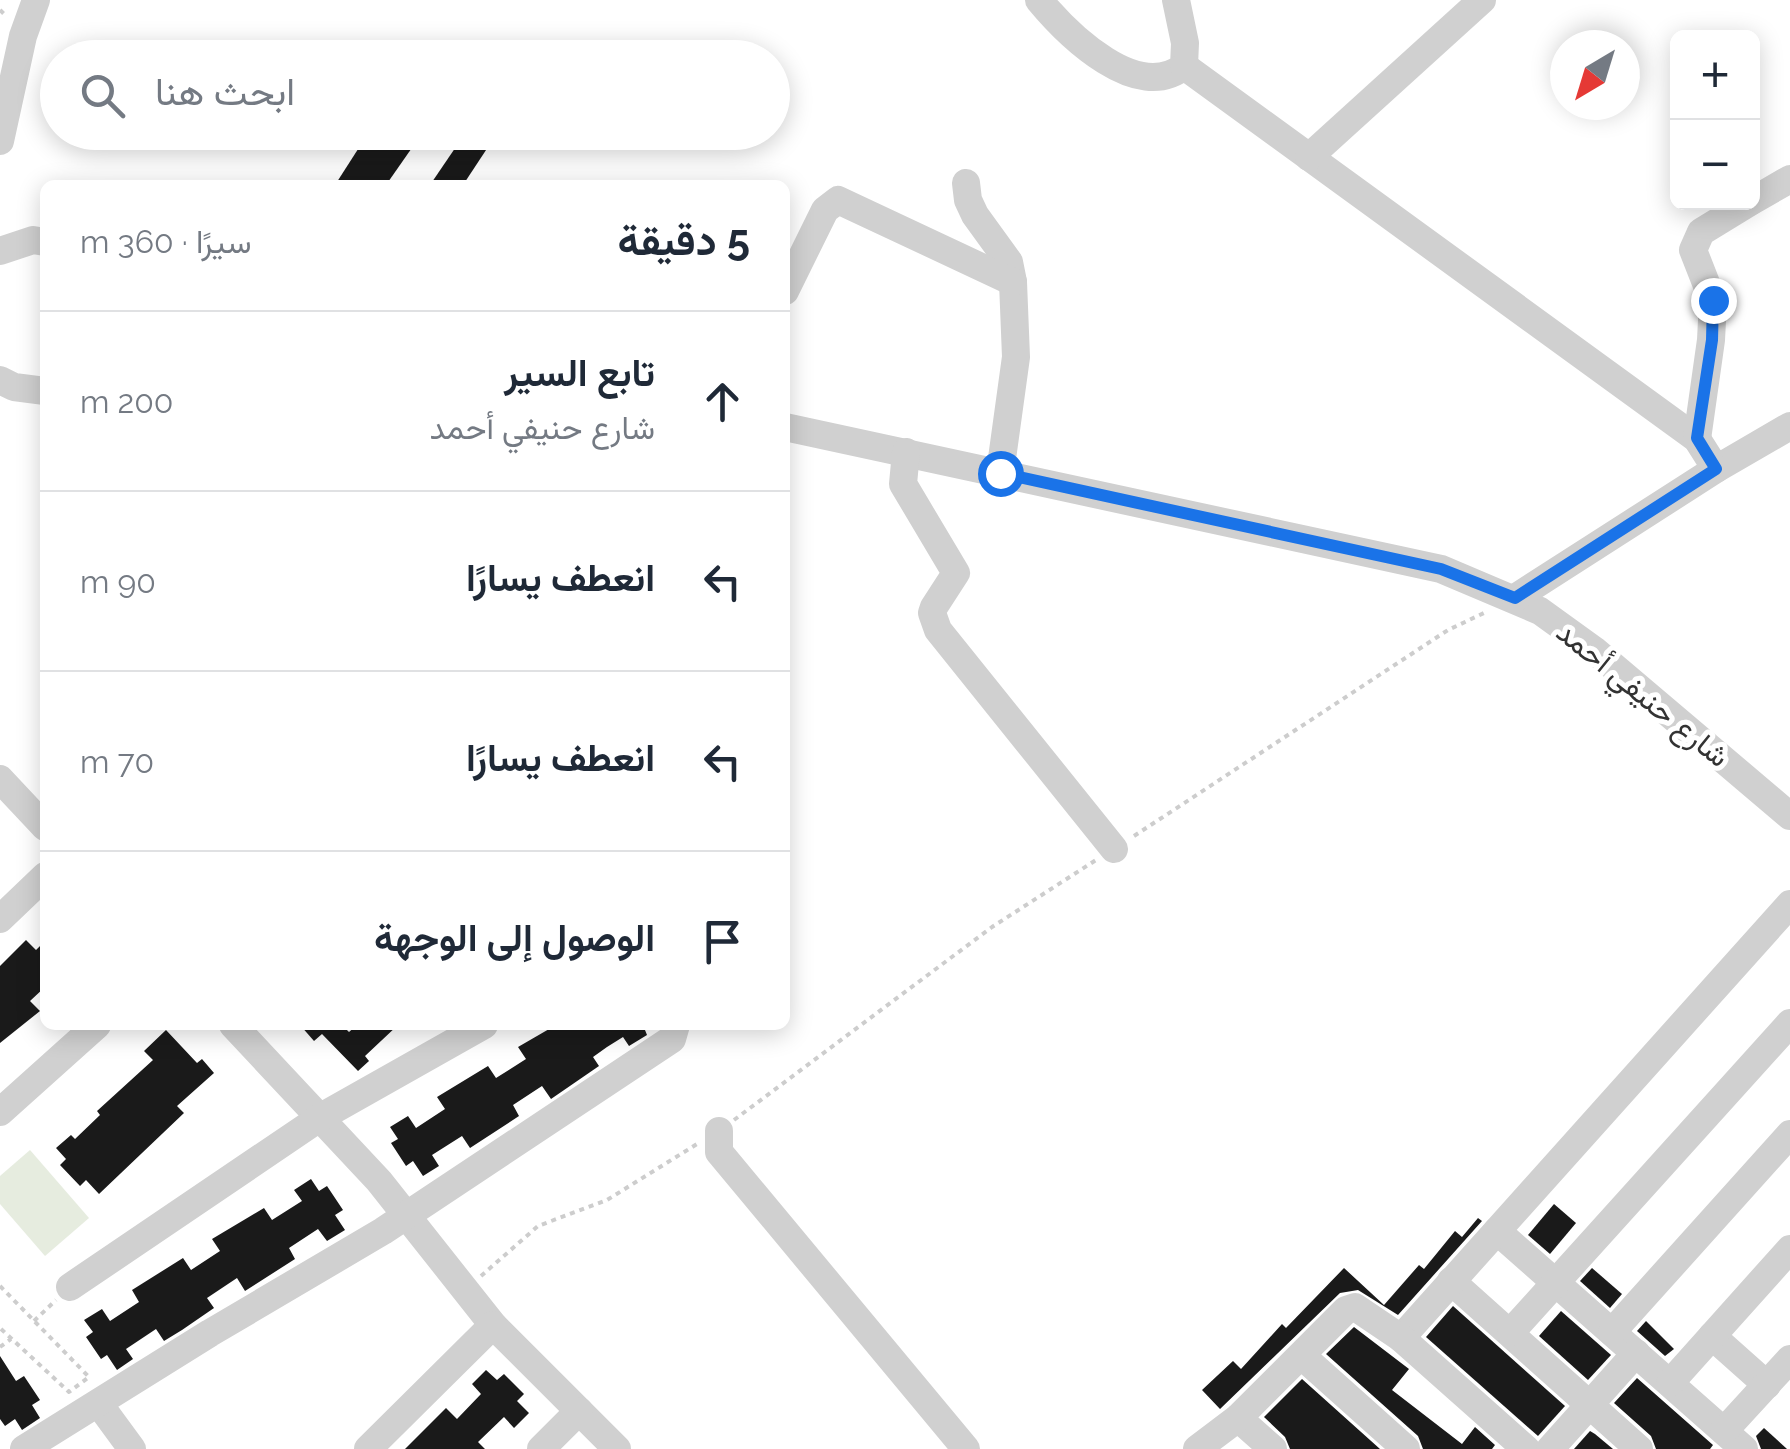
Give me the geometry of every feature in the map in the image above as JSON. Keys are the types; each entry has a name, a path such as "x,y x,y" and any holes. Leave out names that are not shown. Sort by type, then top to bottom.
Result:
{"street":[{"path":"0,141 10,39 36,0"},
{"path":"1039,0 1082,44 1128,74 1146,79 1174,74 1184,66 1186,43 1176,0"},
{"path":"1309,157 1482,0"},
{"path":"1184,66 1697,438 1716,469"},
{"path":"1760,197 1790,179"},
{"path":"966,183 975,216 1009,262 1013,282 1016,357 1000,473"},
{"path":"790,281 825,210 838,200 1013,282"},
{"path":"1697,438 1712,340 1713,300 1693,250 1701,232 1738,210"},
{"path":"0,252 32,240 40,241"},
{"path":"4,387 40,390"},
{"path":"1515,598 1790,426"},
{"name":"شارع حنيفي أحمد","path":"790,428 1441,569 1540,611 1594,650 1790,816"},
{"path":"906,452 903,484 956,574 934,607 934,622 1114,848"},
{"path":"0,779 40,812"},
{"path":"0,918 40,881"},
{"path":"1401,1338 1790,904"},
{"path":"1510,1332 1790,1024"},
{"path":"0,1112 90,1030"},
{"path":"238,1030 406,1214 493,1326 617,1449"},
{"path":"70,1288 321,1117 475,1030"},
{"path":"24,1449 406,1214 672,1039 675,1030"},
{"path":"720,1131 719,1152 966,1449"},
{"path":"1612,1332 1790,1134"},
{"path":"1497,1230 1734,1440 1767,1385 1790,1360"},
{"path":"1670,1384 1790,1249"},
{"path":"1452,1282 1640,1449"},
{"path":"1197,1449 1238,1418 1350,1308 1362,1309 1401,1338 1526,1449"},
{"path":"368,1449 493,1326"},
{"path":"1712,1336 1767,1385"},
{"path":"1550,1449 1636,1353"},
{"path":"1302,1356 1406,1449"},
{"path":"98,1404 132,1449"},
{"path":"541,1449 579,1411"},
{"path":"1238,1418 1273,1449"}],"path":[{"path":"464,1290 538,1226 607,1200 720,1131"},
{"path":"0,1286 90,1377 69,1392 0,1328"},
{"path":"34,1320 70,1288"},
{"path":"0,1347 11,1340"}],"shaded area":[{"path":"30,1150 89,1218 45,1256 0,1204 0,1176"}],"building":[{"path":"357,150 410,150 389,180 338,180"},
{"path":"454,150 486,150 466,180 433,180"},
{"path":"26,940 36,950 40,946 40,992 30,1001 40,1011 0,1043 0,966"},
{"path":"166,1030 197,1063 202,1059 214,1073 177,1106 184,1113 99,1194 86,1180 80,1186 60,1165 66,1159 56,1148 71,1135 75,1139 100,1115 97,1111 153,1060 144,1051"},
{"path":"304,1030 393,1030 365,1056 369,1061 358,1071 322,1034 314,1041"},
{"path":"547,1030 645,1030 647,1035 629,1046 623,1037 607,1047 593,1057 599,1066 551,1099 542,1086 513,1105 519,1116 470,1148 462,1136 432,1155 439,1166 423,1176 413,1161 406,1166 391,1143 398,1139 390,1127 408,1116 416,1128 445,1109 437,1097 488,1066 496,1078 526,1059 518,1047"},
{"path":"311,1179 319,1191 327,1186 343,1210 335,1215 345,1230 327,1241 318,1229 289,1248 295,1259 245,1291 237,1278 207,1298 214,1308 182,1330 164,1341 156,1329 126,1349 133,1359 117,1370 107,1355 101,1359 86,1337 93,1332 84,1320 102,1309 110,1321 139,1302 132,1290 183,1258 191,1270 220,1251 212,1239 264,1208 272,1220 302,1201 294,1190"},
{"path":"1554,1204 1576,1223 1550,1254 1528,1235"},
{"path":"1478,1218 1482,1221 1398,1315 1358,1290 1340,1293 1220,1409 1202,1390 1233,1361 1241,1369 1282,1324 1286,1328 1344,1268 1384,1305 1419,1265 1424,1269 1455,1231 1462,1237"},
{"path":"1592,1268 1622,1294 1610,1308 1580,1281"},
{"path":"1453,1306 1565,1406 1538,1436 1426,1337"},
{"path":"1561,1311 1611,1355 1588,1380 1539,1336"},
{"path":"1646,1321 1674,1349 1665,1356 1637,1331"},
{"path":"1354,1327 1409,1369 1392,1390 1462,1444 1475,1427 1495,1445 1492,1449 1423,1449 1418,1436 1326,1354"},
{"path":"0,1356 16,1381 24,1376 40,1400 32,1405 40,1418 22,1430 15,1419 5,1426 0,1419"},
{"path":"486,1370 497,1380 504,1374 524,1394 517,1401 529,1413 514,1428 504,1417 478,1442 485,1449 405,1449 446,1408 457,1419 481,1394 472,1384"},
{"path":"1637,1378 1713,1445 1710,1449 1656,1449 1651,1436 1614,1403"},
{"path":"1302,1379 1380,1449 1290,1449 1285,1437 1264,1417"},
{"path":"1764,1428 1787,1449 1761,1449 1756,1436"},
{"path":"1590,1431 1595,1434 1613,1449 1574,1449"}],"route":[{"path":"1000,473 1441,569 1515,598 1716,469 1697,438 1712,340 1713,300"}]}
